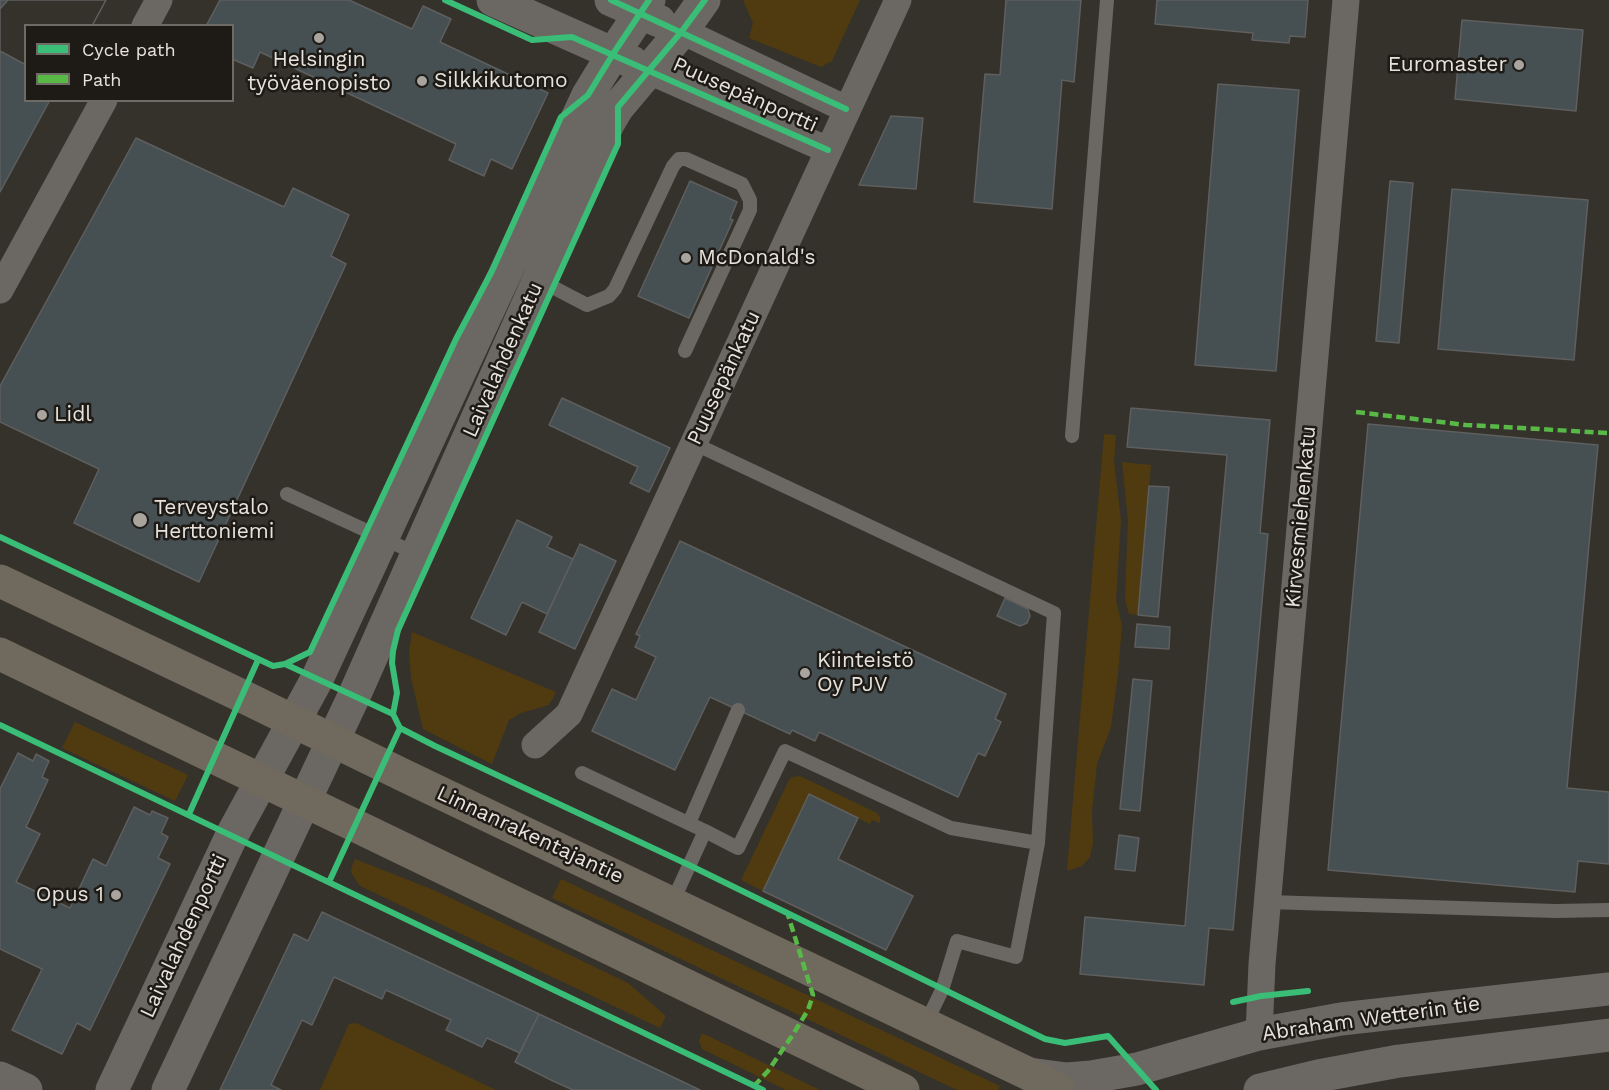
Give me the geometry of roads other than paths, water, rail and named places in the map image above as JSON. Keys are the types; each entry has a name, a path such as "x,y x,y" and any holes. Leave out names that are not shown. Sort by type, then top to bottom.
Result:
{"main road":[{"name":"Linnanrakentajantie","path":"0,581 1059,1090"},
{"path":"0,654 903,1090"}],"street":[{"path":"146,24 159,0"},
{"path":"493,0 650,71"},
{"path":"611,0 645,6 682,31"},
{"name":"Laivalahdenkatu","path":"524,273 618,107 650,71 704,0"},
{"name":"Puusepänkatu","path":"535,745 569,714 898,0"},
{"name":"Kirvesmiehenkatu","path":"1259,1034 1268,902 1346,0"},
{"name":"Laivalahdenkatu","path":"333,740 417,554 423,508 524,273 588,95 645,6"},
{"name":"Puusepänportti","path":"682,31 846,109"},
{"name":"Puusepänportti","path":"650,71 828,150"},
{"path":"0,290 103,102"},
{"name":"Laivalahdenkatu","path":"295,721 382,538 423,508"},
{"name":"Laivalahdenportti","path":"112,1090 232,835 295,721"},
{"path":"168,1090 333,740"},
{"name":"Abraham Wetterin tie","path":"1029,1074 1067,1079 1091,1077 1128,1079 1259,1034 1341,1019 1609,989"},
{"path":"1260,1090 1318,1076 1399,1061 1609,1035"},
{"path":"0,1078 26,1090"}],"lane":[{"path":"1072,436 1107,0"},
{"path":"524,273 587,305 609,296 615,289 673,166 679,159 686,159 742,184 750,200 750,210 685,351"},
{"path":"693,443 1054,613 1038,843 1016,957 957,941 942,990 925,1025"},
{"path":"287,494 417,554"},
{"path":"689,823 738,710"},
{"path":"582,772 738,848 785,751 951,828 1038,843"},
{"path":"672,903 705,831"},
{"path":"1268,902 1555,911 1609,910"}],"place":[{"name":"Helsingin työväenopisto","path":"319,38"},
{"name":"Euromaster","path":"1519,65"},
{"name":"Silkkikutomo","path":"422,81"},
{"name":"McDonald's","path":"686,258"},
{"name":"Lidl","path":"42,415"},
{"name":"Terveystalo Herttoniemi","path":"140,520"},
{"name":"Kiinteistö Oy PJV","path":"805,673"},
{"name":"Opus 1","path":"116,895"}]}
